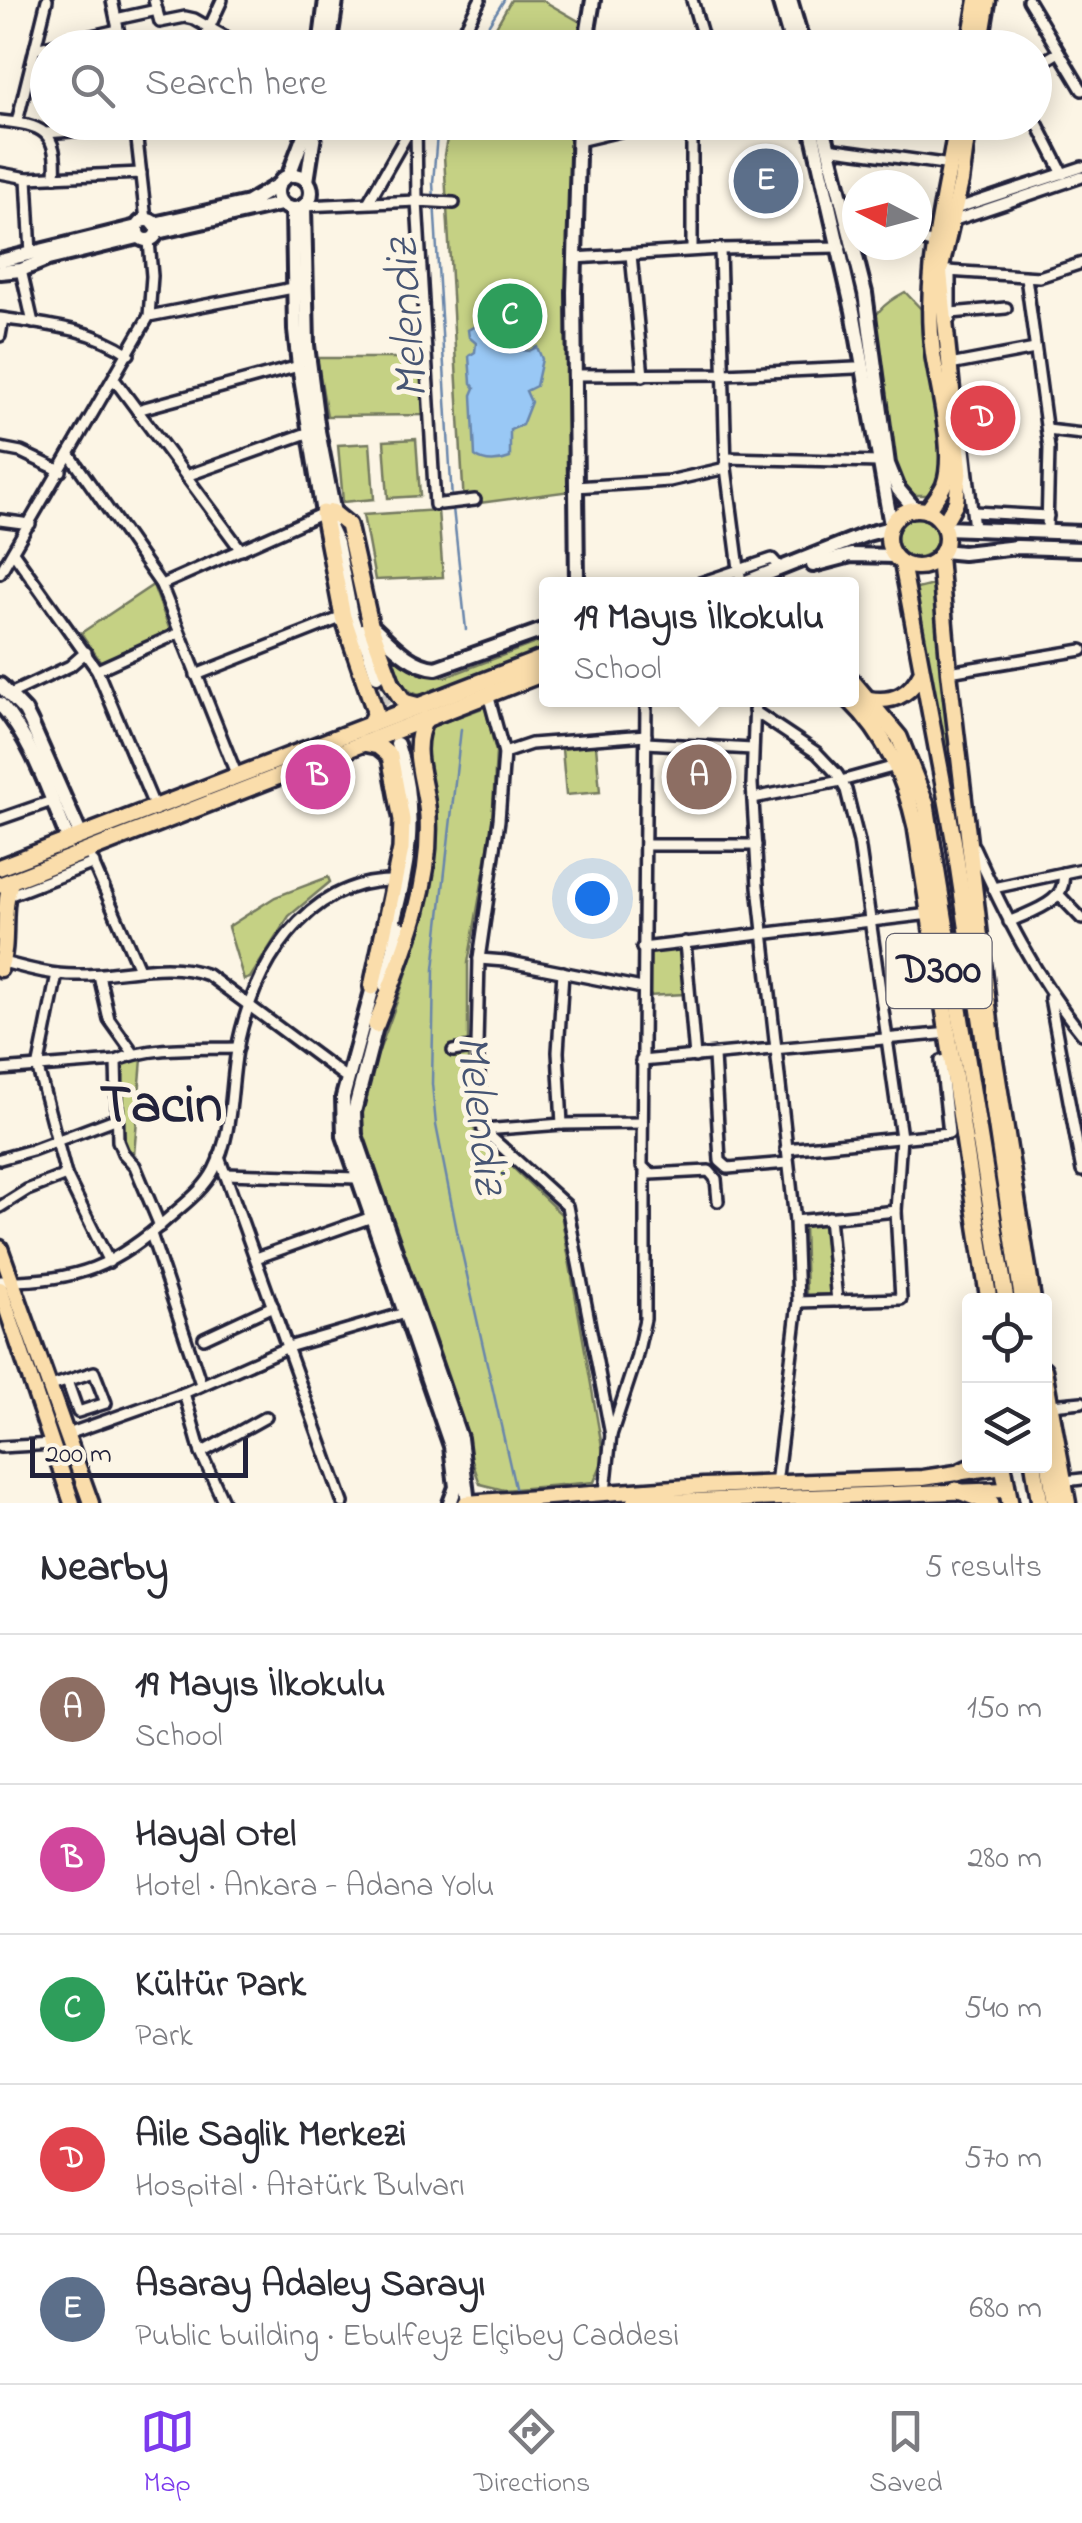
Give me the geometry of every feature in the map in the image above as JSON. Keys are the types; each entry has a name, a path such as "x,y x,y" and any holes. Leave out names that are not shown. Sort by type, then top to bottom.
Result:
{"highway":[{"path":"328,513 343,617 377,682 423,712"},
{"path":"328,513 348,525 370,624 377,682 370,725"},
{"path":"0,867 83,848 363,743 539,661"},
{"path":"4,895 155,808 370,725 488,694 539,675"},
{"name":"D300","path":"859,689 910,758 930,823 1005,1293"},
{"name":"D300","path":"856,707 875,729 896,766 916,827 947,1060 988,1293"},
{"path":"376,1025 407,946 424,881 428,814 416,748 423,712"},
{"path":"363,743 386,750 393,764 402,820 396,880 372,988"},
{"path":"1041,1473 1052,1483"},
{"path":"962,1476 991,1503"},
{"path":"1009,1497 1052,1483"},
{"path":"1040,1503 1052,1483"}],"main road":[{"path":"322,30 326,0"},
{"path":"331,30 336,0"},
{"path":"588,30 593,0"},
{"path":"779,0 788,30"},
{"path":"790,0 799,30"},
{"path":"972,30 976,0"},
{"path":"983,30 988,0"},
{"path":"0,272 21,270 248,203 289,175 302,140"},
{"path":"0,261 147,230 292,206 311,192 307,180 313,140"},
{"path":"814,140 839,247 879,462 890,527 888,543 898,560 956,859 1021,1293"},
{"path":"826,140 842,193"},
{"path":"759,577 890,527 903,512 921,510 943,488 947,475 946,444 932,348 954,140"},
{"path":"967,140 961,182 934,244 960,468 956,502 943,526 946,540 941,554 950,672 994,1047 1031,1293"},
{"path":"577,577 574,258 578,141"},
{"path":"289,175 307,180"},
{"path":"278,186 277,197 292,206"},
{"path":"292,206 299,366 310,432 328,513 343,539 356,612 377,682"},
{"path":"292,206 328,513"},
{"path":"858,260 888,464 898,489 943,526 1082,533"},
{"path":"782,577 825,560 851,555 925,566 941,554 1017,547 1082,549"},
{"path":"370,624 410,659 436,668 539,632"},
{"path":"869,699 892,700 906,694 921,673"},
{"path":"5,689 32,723 83,848"},
{"path":"2,710 31,750 52,801 83,848"},
{"path":"450,1503 456,1487 451,1446 344,1136 343,1097 410,850 410,790 400,744 416,790 416,852 354,1112 355,1135 460,1438 468,1503 776,1484 924,1491"},
{"path":"1,966 4,895"},
{"path":"0,1248 4,1284 58,1440 90,1503"},
{"path":"4,1284 48,1387 72,1503"},
{"path":"1050,1473 1056,1503"},
{"path":"1052,1473 1052,1483 1068,1503"},
{"path":"634,1503 924,1491 962,1476 1009,1497"}],"street":[{"path":"40,30 47,0"},
{"path":"112,0 118,30"},
{"path":"207,30 222,0"},
{"path":"464,30 480,0"},
{"path":"692,0 701,30"},
{"path":"1028,0 1046,30"},
{"path":"97,30 155,5 160,22 185,17 213,30"},
{"path":"1052,40 1078,75 1082,90"},
{"path":"1052,56 1059,52"},
{"path":"17,122 30,69"},
{"path":"0,121 30,125"},
{"path":"51,140 56,177"},
{"path":"0,573 150,316 152,276 137,140"},
{"path":"370,201 405,140"},
{"path":"415,140 438,504 475,500"},
{"path":"578,141 582,140"},
{"path":"692,140 692,250"},
{"path":"1046,140 1063,174"},
{"path":"828,148 950,166"},
{"path":"946,216 1082,167"},
{"path":"0,173 27,178 141,174"},
{"path":"27,178 31,254"},
{"path":"946,216 1082,178"},
{"path":"292,206 370,201 454,203"},
{"path":"574,258 692,250 842,247"},
{"path":"720,249 726,463 740,577"},
{"path":"632,255 643,376"},
{"path":"974,529 949,329 951,313 940,272 1026,277 1049,275 1082,263"},
{"path":"21,270 33,322"},
{"path":"1026,277 1047,430 1050,469 1046,532"},
{"path":"150,316 294,288"},
{"path":"951,313 1006,308"},
{"path":"0,336 2,319 33,322 106,338 129,354"},
{"path":"954,364 1035,349"},
{"path":"137,410 299,366"},
{"path":"574,376 855,368"},
{"path":"114,380 241,550"},
{"path":"1047,430 1082,434"},
{"path":"186,476 310,432"},
{"path":"0,448 31,455 61,470"},
{"path":"70,455 161,585 236,776"},
{"path":"575,487 669,482 726,463 879,462"},
{"path":"974,512 1048,516"},
{"path":"161,585 328,513"},
{"path":"0,520 30,524"},
{"path":"13,552 97,670 155,808"},
{"path":"717,577 772,558 780,569"},
{"path":"196,675 343,617"},
{"path":"97,670 179,633"},
{"path":"950,672 1082,650"},
{"path":"5,689 70,666 86,652"},
{"path":"488,694 504,753 499,820 479,959 476,1047 483,1130 568,1206 611,1436"},
{"path":"605,1492 611,1436 645,1318 641,1062 646,707"},
{"path":"755,707 752,749 756,845 795,1221 798,1302 776,1484"},
{"path":"758,707 817,753 841,781 860,842 901,1137 896,1211 901,1299 798,1302"},
{"path":"504,753 532,744 646,739 752,749"},
{"path":"753,798 896,766"},
{"path":"0,819 52,801"},
{"path":"969,835 1009,922 1050,995 1082,1034"},
{"path":"645,845 756,845"},
{"path":"83,848 139,969"},
{"path":"993,888 1082,869"},
{"path":"1009,922 1060,896 1063,873"},
{"path":"4,1284 80,1275 110,1262 151,1234 201,1189 219,1156 232,1106 238,1048 251,1007 261,978 282,942 311,910 340,889 373,880 396,880"},
{"path":"1060,896 1082,919"},
{"path":"642,948 930,914"},
{"path":"685,942 695,1058"},
{"path":"479,959 642,988"},
{"path":"1,966 57,974 190,968 208,975 348,1079"},
{"path":"562,1124 558,1052 563,972"},
{"path":"57,974 38,1069 66,1175 110,1262"},
{"path":"99,974 109,1018 134,1054"},
{"path":"1050,995 1079,1136 1082,1172"},
{"path":"641,1062 943,1034"},
{"path":"453,1051 476,1047"},
{"path":"0,1070 116,1061 134,1054 238,1048"},
{"path":"714,1056 720,1161 728,1168 788,1163"},
{"path":"786,1149 949,1134 947,1060"},
{"path":"116,1061 118,1141 135,1166 160,1226"},
{"path":"0,1159 115,1118"},
{"path":"483,1130 562,1124 642,1124"},
{"path":"219,1156 343,1503"},
{"path":"645,1172 709,1171 716,1179 718,1201"},
{"path":"225,1174 357,1178"},
{"path":"0,1206 66,1175"},
{"path":"795,1221 896,1211"},
{"path":"256,1258 372,1216"},
{"path":"829,1218 837,1301"},
{"path":"151,1234 201,1384"},
{"path":"204,1338 273,1306"},
{"path":"0,1447 58,1440 184,1394 288,1347 405,1313"},
{"path":"48,1387 94,1372 106,1404 78,1412 67,1381"},
{"path":"184,1394 202,1453 224,1503"},
{"path":"1052,1406 1082,1402"},
{"path":"202,1453 266,1417"},
{"path":"1052,1483 1082,1479"}],"green space":[{"path":"511,0 542,0 582,23 581,30 494,30"},
{"path":"447,140 573,140 566,376 571,491 464,505 444,155"},
{"path":"905,292 923,311 941,495 893,495 868,338 880,310"},
{"path":"317,358 422,358 425,415 327,416"},
{"path":"416,439 420,496 388,498 384,441"},
{"path":"370,443 374,499 343,502 338,445"},
{"path":"438,510 443,577 375,580 363,515"},
{"path":"917,517 931,523 937,537 931,551 917,557 903,551 897,537 903,523"},
{"path":"937,584 972,905 909,591"},
{"path":"153,585 171,633 103,665 81,633"},
{"path":"539,642 539,652 423,695 405,686 391,653 422,675 446,677"},
{"path":"485,707 496,752 492,826 468,963 468,1105 475,1131 561,1214 604,1458 594,1482 504,1490 480,1484 357,1126 357,1110 410,964 429,888 435,812 423,736 430,727"},
{"path":"596,745 600,792 566,795 562,749"},
{"path":"328,877 330,882 289,916 250,978 244,980 228,927 275,897"},
{"path":"681,948 685,994 647,996 646,953"},
{"path":"142,1059 134,1155 128,1154 120,1132 124,1061"},
{"path":"825,1223 831,1294 806,1295 804,1225"}],"water":[{"path":"479,324 505,336 516,349 529,351 537,347 542,359 536,386 526,391 531,402 522,425 510,430 510,458 497,461 475,456 475,388 471,383 469,356 475,352 476,343 468,330"}],"waterway":[{"name":"Melendiz","path":"485,30 504,0"},
{"name":"Melendiz","path":"437,140 433,183 452,500"},
{"name":"Melendiz","path":"453,508 466,630"},
{"name":"Melendiz","path":"461,729 434,969 432,1084 457,1231 516,1492"}],"tunnel":[{"path":"377,676 404,743"}],"place":[{"name":"Asaray Adaley Sarayı","path":"766,181"},
{"name":"Kültür Park","path":"510,316"},
{"name":"Aile Saglik Merkezi","path":"983,418"},
{"name":"Hayal Otel","path":"318,777"},
{"name":"19 Mayıs İlkokulu","path":"699,777"}],"district":[{"name":"Tacin","path":"161,1108"}]}
